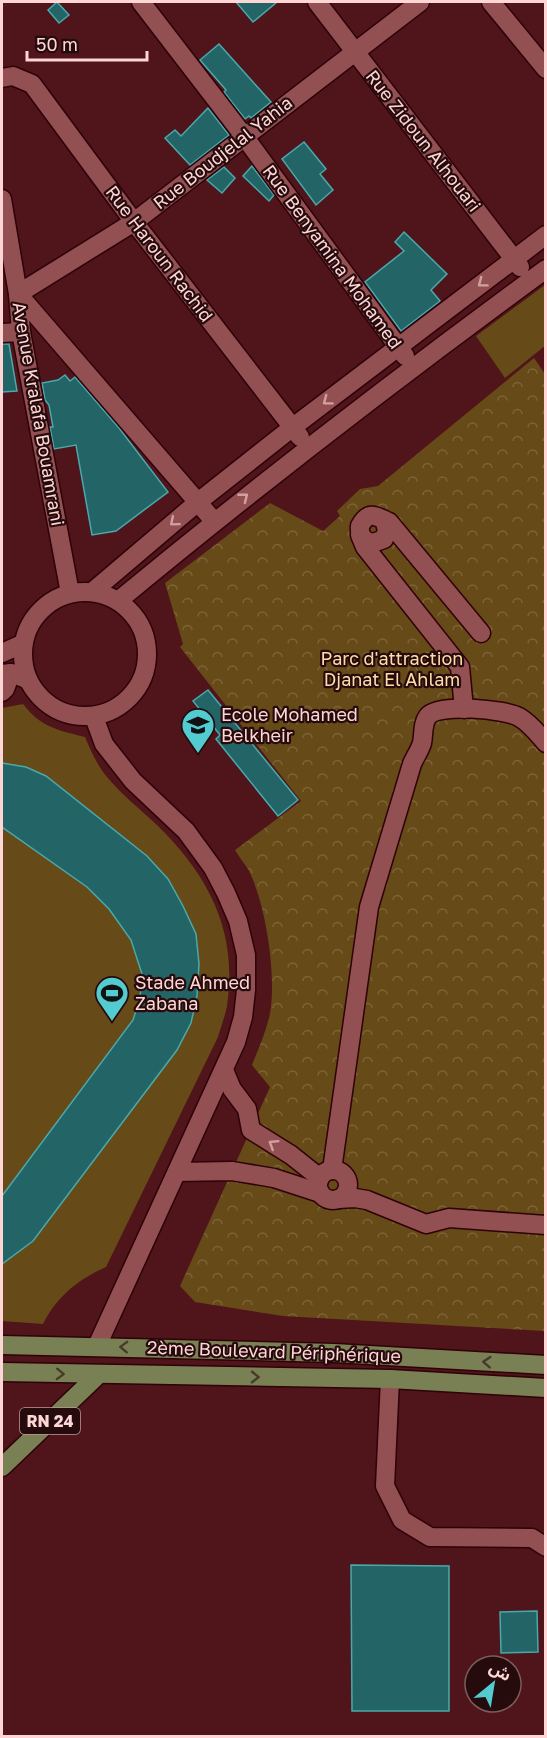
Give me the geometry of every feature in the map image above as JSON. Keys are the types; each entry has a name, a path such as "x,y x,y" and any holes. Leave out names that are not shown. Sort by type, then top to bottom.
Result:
{"main road":[{"name":"2ème Boulevard Périphérique","path":"2,1345 334,1353 546,1365"},
{"name":"2ème Boulevard Périphérique","path":"2,1372 390,1379 546,1388"},
{"name":"RN 24","path":"2,1467 98,1375"}],"street":[{"name":"Rue Benyamina Mohamed","path":"141,2 244,136 414,368"},
{"name":"Rue Zidoun Alhouari","path":"317,2 531,280"},
{"name":"Rue Boudjelal Yahia","path":"18,294 134,222 420,2"},
{"path":"491,2 546,69"},
{"name":"Rue Haroun Rachid","path":"2,78 13,76 32,84 134,222 309,447"},
{"name":"Avenue Kralafa Bouamrani","path":"2,199 18,294 21,332 70,593"},
{"path":"92,592 198,502 293,427 546,235"},
{"path":"118,601 214,521 309,447 546,269"},
{"path":"18,294 214,521"},
{"path":"2,333 21,332"},
{"path":"464,709 460,667 365,547 360,535 360,526 366,518 375,515 395,528 481,633"},
{"path":"2,692 13,675 22,666 22,644 31,621 46,604 70,593 92,592 118,601 138,621 148,650 146,670 137,690 118,708 94,717 64,714 38,697 13,675"},
{"path":"2,653 22,644"},
{"path":"546,743 522,718 512,714 438,709 424,722 421,745 412,764 369,907 324,1180 328,1199 367,1200 426,1224 449,1218 546,1225"},
{"path":"94,717 104,744 132,781 186,831 213,868 238,921 246,955 246,990 237,1042 97,1346"},
{"path":"224,1070 232,1089 247,1108 251,1130 291,1155 324,1180"},
{"path":"177,1172 232,1172 274,1178 324,1180 342,1173 348,1182 346,1192 338,1199"},
{"path":"390,1379 385,1486 402,1520 430,1537 532,1538 546,1547"}],"green space":[{"path":"545,285 545,346 505,378 476,336"},
{"name":"Parc d'attraction Djanat El Ahlam","path":"534,358 545,374 545,1331 283,1316 195,1302 180,1286 270,1087 252,1065 269,1018 272,984 269,942 254,884 248,869 235,850 301,801 180,647 183,644 165,583 270,503 323,531 340,516 337,511 360,489 378,486"},
{"name":"Stade Ahmed Zabana","path":"23,704 43,723 85,737 97,763 107,777 157,825 191,864 216,906 228,953 229,979 227,1006 218,1037 106,1267 87,1277 62,1297 43,1324 2,1321 2,708"}],"building":[{"path":"57,2 69,15 59,23 48,10"},
{"path":"236,2 277,2 253,22"},
{"path":"219,44 271,102 251,118 249,116 245,119 224,92 226,90 200,60"},
{"path":"208,108 229,135 190,165 165,138 175,130 181,136"},
{"path":"304,142 326,169 320,174 333,190 316,205 282,159"},
{"path":"252,166 274,195 269,201 243,176"},
{"path":"224,167 235,178 222,193 207,180"},
{"path":"404,232 447,274 431,290 440,301 401,331 365,282 404,251 395,242"},
{"path":"2,344 9,344 17,391 2,392"},
{"path":"65,375 70,381 75,377 119,428 168,492 116,531 92,535 76,445 54,449 49,405 45,400 42,383 58,380"},
{"path":"208,690 298,800 278,816 216,739 220,735 193,701"},
{"path":"2,763 26,767 46,776 147,856 168,879 183,906 196,934 199,964 197,996 191,1023 177,1050 33,1241 2,1264 2,1196 133,1020 140,998 142,974 131,940 109,909 87,887 2,827"},
{"path":"351,1565 449,1566 449,1711 352,1711"},
{"path":"537,1611 538,1652 501,1653 500,1612"}],"place":[{"name":"Ecole Mohamed Belkheir","path":"198,754"},
{"name":"Stade Ahmed Zabana","path":"112,1022"}]}
